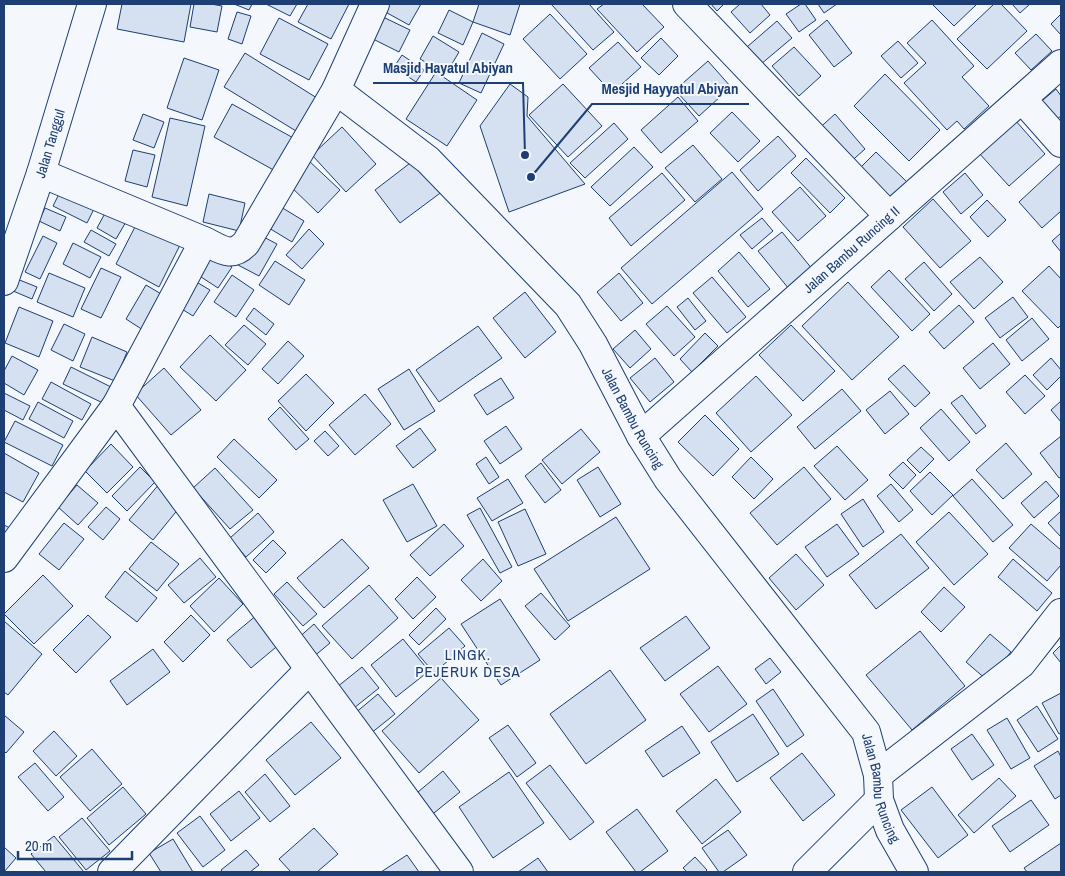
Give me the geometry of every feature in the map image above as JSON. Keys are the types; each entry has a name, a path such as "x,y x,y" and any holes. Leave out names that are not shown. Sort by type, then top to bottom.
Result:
{"street":[{"name":"Jalan Tanggul","path":"4,281 41,173 92,4"},
{"path":"41,173 227,252 241,248 246,243 336,90 375,4"},
{"path":"687,4 889,216"},
{"name":"Jalan Bambu Runcing II","path":"642,436 1061,64"},
{"name":"Jalan Bambu Runcing","path":"336,90 428,160 568,305 593,344 642,436 668,480 866,732 890,830 914,872"},
{"path":"1022,99 1061,143"},
{"path":"4,558 116,406 204,241"},
{"path":"116,406 459,872"},
{"path":"807,872 878,787 1021,664 1061,613"},
{"path":"112,872 309,670"}],"building":[{"path":"122,4 191,4 184,42 117,29"},
{"path":"194,4 222,6 217,32 190,27"},
{"path":"234,4 252,4 249,10"},
{"path":"266,4 297,4 290,16"},
{"path":"308,4 349,4 331,39 298,22"},
{"path":"383,4 421,4 409,25 380,9"},
{"path":"479,4 520,4 510,35 473,22"},
{"path":"551,4 589,4 614,32 593,50"},
{"path":"604,4 642,4 664,27 637,52 597,9"},
{"path":"711,4 724,4 717,11"},
{"path":"740,4 761,4 770,15 750,33 731,12"},
{"path":"801,4 805,4 816,20 799,32 786,14"},
{"path":"818,4 837,4 824,13"},
{"path":"932,4 977,4 954,26"},
{"path":"994,4 1001,4 1027,31 987,69 957,39"},
{"path":"1012,4 1030,4 1020,13"},
{"path":"449,10 473,22 463,45 438,33"},
{"path":"237,12 251,16 242,44 228,39"},
{"path":"550,14 587,54 560,79 523,39"},
{"path":"1061,14 1061,35 1051,24"},
{"path":"383,17 410,30 399,52 373,39"},
{"path":"279,18 328,44 309,80 260,54"},
{"path":"827,20 852,53 834,67 809,35"},
{"path":"932,20 974,66 962,77 989,106 964,129 957,121 947,130 904,83 926,63 907,43"},
{"path":"777,21 792,38 754,70 740,53"},
{"path":"482,33 504,44 481,93 459,83"},
{"path":"1036,34 1052,51 1031,70 1015,53"},
{"path":"433,36 459,52 446,74 420,59"},
{"path":"661,38 678,56 659,75 641,58"},
{"path":"898,41 918,63 901,78 881,56"},
{"path":"618,42 641,67 612,93 589,68"},
{"path":"794,47 821,76 799,96 772,66"},
{"path":"245,53 317,98 296,131 224,87"},
{"path":"402,55 424,70 416,82 394,67"},
{"path":"184,58 219,70 202,120 167,108"},
{"path":"708,61 731,87 699,116 675,90"},
{"path":"436,72 477,100 447,146 406,119"},
{"path":"885,74 940,130 909,161 854,106"},
{"path":"510,84 528,97 527,116 585,184 509,212 480,126"},
{"path":"563,84 602,126 568,157 529,115"},
{"path":"1056,89 1061,96 1061,116 1052,123 1037,105"},
{"path":"678,97 698,121 661,153 641,130"},
{"path":"232,104 297,140 279,173 214,137"},
{"path":"732,112 760,141 738,162 710,133"},
{"path":"143,114 164,122 154,148 133,140"},
{"path":"835,114 865,149 846,166 815,132"},
{"path":"170,118 205,126 187,206 152,197"},
{"path":"1015,120 1045,154 1009,186 978,152"},
{"path":"614,123 628,139 585,178 570,163"},
{"path":"342,127 376,164 346,192 312,155"},
{"path":"778,136 796,156 758,191 740,170"},
{"path":"693,145 722,179 695,202 665,168"},
{"path":"634,147 653,167 610,206 591,187"},
{"path":"133,150 155,155 147,187 125,181"},
{"path":"876,152 907,182 887,203 855,173"},
{"path":"418,157 443,191 400,223 375,190"},
{"path":"806,158 845,198 830,213 791,173"},
{"path":"308,160 340,190 318,213 287,183"},
{"path":"1061,163 1061,211 1042,228 1019,202"},
{"path":"732,172 763,209 652,304 621,268"},
{"path":"662,173 685,200 631,246 609,218"},
{"path":"965,173 983,195 961,214 943,192"},
{"path":"800,187 826,216 798,241 772,212"},
{"path":"62,188 96,205 87,223 53,206"},
{"path":"209,194 245,203 239,231 203,222"},
{"path":"933,199 971,241 940,268 903,227"},
{"path":"987,200 1006,220 988,237 970,217"},
{"path":"110,204 130,215 116,239 97,228"},
{"path":"276,204 304,221 292,242 264,225"},
{"path":"45,208 66,217 60,231 39,221"},
{"path":"762,218 773,231 752,249 740,235"},
{"path":"137,223 180,245 159,287 116,264"},
{"path":"309,229 324,244 302,269 286,255"},
{"path":"91,230 116,244 109,256 84,242"},
{"path":"782,232 813,270 789,289 758,251"},
{"path":"256,233 277,244 259,276 238,265"},
{"path":"1061,233 1061,252 1052,241"},
{"path":"43,236 57,243 40,279 25,272"},
{"path":"73,243 101,257 90,278 63,264"},
{"path":"739,252 770,289 748,307 718,271"},
{"path":"212,253 232,267 218,288 198,275"},
{"path":"980,257 1003,282 974,309 950,282"},
{"path":"275,261 305,280 289,305 259,285"},
{"path":"924,262 952,294 934,311 905,279"},
{"path":"1049,266 1061,279 1061,325 1058,328 1022,291"},
{"path":"101,268 121,277 101,318 81,309"},
{"path":"889,270 930,314 912,331 871,287"},
{"path":"49,273 85,288 73,317 37,302"},
{"path":"619,273 643,303 621,321 597,292"},
{"path":"232,275 254,290 236,317 214,302"},
{"path":"712,277 746,317 727,333 693,293"},
{"path":"17,279 37,287 32,299 13,291"},
{"path":"193,280 210,290 193,316 177,306"},
{"path":"848,282 899,337 852,380 802,326"},
{"path":"146,285 163,295 143,330 126,319"},
{"path":"525,292 556,332 525,358 493,318"},
{"path":"1013,297 1028,317 1000,338 985,318"},
{"path":"688,298 706,321 695,330 677,307"},
{"path":"959,305 974,322 944,349 929,332"},
{"path":"667,306 695,337 674,356 646,324"},
{"path":"19,307 53,321 39,357 5,343"},
{"path":"254,308 274,324 266,335 246,319"},
{"path":"1032,318 1049,339 1022,361 1006,340"},
{"path":"64,324 85,334 73,361 51,350"},
{"path":"244,325 266,344 248,365 225,345"},
{"path":"791,325 835,371 803,401 759,355"},
{"path":"478,326 502,358 439,402 416,370"},
{"path":"635,330 651,349 630,368 613,349"},
{"path":"705,333 718,346 692,372 680,359"},
{"path":"210,335 246,370 216,401 180,367"},
{"path":"92,337 127,352 115,381 80,367"},
{"path":"288,341 304,356 278,384 262,369"},
{"path":"993,343 1010,364 980,389 963,368"},
{"path":"12,356 38,370 24,395 4,383 4,371"},
{"path":"655,358 674,382 650,402 630,378"},
{"path":"1051,358 1061,370 1061,376 1047,390 1033,375"},
{"path":"904,365 930,393 915,407 888,379"},
{"path":"71,367 111,387 103,403 63,384"},
{"path":"164,368 201,410 171,435 135,394"},
{"path":"409,369 435,411 404,430 378,389"},
{"path":"306,374 334,403 306,431 278,401"},
{"path":"1025,375 1045,396 1025,414 1006,392"},
{"path":"756,376 792,415 751,452 716,413"},
{"path":"501,378 514,398 487,415 474,395"},
{"path":"51,382 91,404 82,420 42,399"},
{"path":"842,389 861,411 815,449 797,427"},
{"path":"890,391 909,414 885,434 866,410"},
{"path":"4,393 30,406 23,420 4,410"},
{"path":"365,394 391,424 355,455 329,425"},
{"path":"962,395 986,426 976,434 951,403"},
{"path":"1061,401 1061,422 1051,410"},
{"path":"38,402 73,421 64,438 29,419"},
{"path":"280,407 309,439 296,450 268,419"},
{"path":"941,409 970,442 949,461 920,428"},
{"path":"705,415 739,449 713,476 678,442"},
{"path":"15,421 63,445 52,466 4,442"},
{"path":"506,426 522,449 500,464 484,441"},
{"path":"420,428 436,450 413,468 396,446"},
{"path":"581,429 600,452 562,484 542,460"},
{"path":"325,431 339,446 328,456 314,441"},
{"path":"1061,436 1061,477 1059,478 1040,453"},
{"path":"234,439 277,480 259,498 217,457"},
{"path":"1006,443 1032,474 1003,499 976,470"},
{"path":"111,444 133,467 107,493 85,471"},
{"path":"837,446 868,480 845,500 814,466"},
{"path":"921,447 934,459 920,473 907,460"},
{"path":"4,453 39,473 23,502 4,492"},
{"path":"486,457 499,477 489,484 476,464"},
{"path":"751,457 773,479 754,499 732,477"},
{"path":"903,462 916,475 903,489 889,475"},
{"path":"541,463 561,490 545,503 525,476"},
{"path":"140,467 155,482 127,511 112,496"},
{"path":"598,467 621,504 600,517 577,480"},
{"path":"804,467 831,499 777,545 750,513"},
{"path":"215,468 253,510 230,529 193,488"},
{"path":"930,472 953,495 932,515 910,491"},
{"path":"508,479 523,503 492,521 477,498"},
{"path":"972,479 1013,525 993,542 953,496"},
{"path":"1046,481 1059,496 1034,518 1021,503"},
{"path":"160,483 184,502 153,540 129,520"},
{"path":"413,484 437,526 407,542 383,500"},
{"path":"891,484 913,510 899,522 877,496"},
{"path":"77,485 98,503 78,525 58,507"},
{"path":"863,499 884,532 863,547 841,514"},
{"path":"106,507 120,519 103,540 88,527"},
{"path":"480,508 512,567 500,573 467,515"},
{"path":"525,509 546,554 518,566 498,522"},
{"path":"1061,511 1061,537 1048,523"},
{"path":"949,512 988,554 954,585 916,542"},
{"path":"258,513 274,532 246,557 230,538"},
{"path":"616,517 650,569 568,621 534,569"},
{"path":"64,523 84,539 59,570 39,554"},
{"path":"444,524 464,546 430,576 410,555"},
{"path":"837,524 859,554 827,577 805,547"},
{"path":"1031,524 1061,550 1061,565 1047,581 1009,548"},
{"path":"4,525 10,528 4,540"},
{"path":"901,534 929,568 876,609 849,575"},
{"path":"342,539 369,568 324,608 297,578"},
{"path":"273,540 286,553 266,573 253,560"},
{"path":"151,542 179,564 157,591 129,569"},
{"path":"796,554 824,585 796,610 769,578"},
{"path":"200,558 216,577 184,603 168,585"},
{"path":"483,559 502,581 481,601 461,580"},
{"path":"1013,559 1052,593 1037,611 998,577"},
{"path":"125,571 157,598 137,622 105,597"},
{"path":"43,575 73,606 34,644 4,614"},
{"path":"417,577 436,597 413,619 395,599"},
{"path":"219,578 243,604 214,632 190,606"},
{"path":"287,582 317,614 303,626 274,594"},
{"path":"369,585 398,618 352,659 322,626"},
{"path":"944,587 965,607 941,632 921,612"},
{"path":"541,593 570,626 555,640 525,606"},
{"path":"500,599 540,660 501,685 461,624"},
{"path":"436,608 446,619 419,645 409,635"},
{"path":"258,614 281,643 251,668 227,640"},
{"path":"88,615 111,637 76,673 53,650"},
{"path":"191,615 210,635 183,662 164,642"},
{"path":"686,616 710,648 665,681 640,648"},
{"path":"4,621 42,654 8,695 4,692"},
{"path":"314,624 330,643 312,658 296,640"},
{"path":"449,628 465,646 434,673 418,654"},
{"path":"920,631 965,686 912,730 866,675"},
{"path":"990,634 1011,652 987,680 966,662"},
{"path":"403,639 429,671 396,697 371,665"},
{"path":"1061,645 1061,663 1053,653"},
{"path":"153,649 170,672 127,705 110,681"},
{"path":"770,658 781,672 766,684 755,669"},
{"path":"718,666 747,704 709,732 680,694"},
{"path":"362,667 379,688 354,708 337,687"},
{"path":"610,670 646,720 586,764 550,714"},
{"path":"441,678 479,720 419,773 382,731"},
{"path":"773,689 804,735 787,747 756,701"},
{"path":"1061,693 1061,733 1059,734 1042,703"},
{"path":"378,694 395,714 370,734 354,714"},
{"path":"1037,706 1058,739 1038,752 1017,720"},
{"path":"753,714 779,754 737,782 711,742"},
{"path":"4,715 24,732 6,753 4,751"},
{"path":"1007,718 1030,758 1011,769 987,730"},
{"path":"311,722 341,758 295,795 266,760"},
{"path":"508,725 536,763 517,777 489,738"},
{"path":"682,726 700,753 663,777 645,751"},
{"path":"54,731 77,756 56,776 33,751"},
{"path":"972,734 994,765 972,780 951,749"},
{"path":"92,749 122,784 90,811 60,777"},
{"path":"1058,751 1061,757 1061,795 1055,799 1034,766"},
{"path":"802,753 835,795 803,821 770,778"},
{"path":"35,763 64,797 48,811 18,777"},
{"path":"550,765 594,822 570,840 526,783"},
{"path":"443,771 460,792 429,817 412,797"},
{"path":"509,772 544,823 493,858 459,807"},
{"path":"265,774 290,806 270,822 245,792"},
{"path":"999,778 1016,796 974,833 958,815"},
{"path":"716,779 741,812 702,844 676,811"},
{"path":"123,787 146,814 109,845 87,818"},
{"path":"932,787 968,835 938,858 901,810"},
{"path":"239,791 260,818 231,841 210,814"},
{"path":"1031,800 1049,825 1010,852 992,826"},
{"path":"637,809 668,851 640,872 636,872 606,832"},
{"path":"200,816 225,850 203,867 177,833"},
{"path":"82,818 110,851 86,870 59,837"},
{"path":"314,828 338,854 317,872 291,872 279,859"},
{"path":"728,830 747,855 723,872 719,872 702,848"},
{"path":"54,836 84,872 46,872 31,854"},
{"path":"173,839 193,872 161,872 149,853"},
{"path":"1061,843 1061,872 1027,872 1024,868"},
{"path":"4,847 16,858 4,872"},
{"path":"246,850 259,865 250,872 223,872 221,870"},
{"path":"407,855 419,872 381,872"},
{"path":"695,857 707,870 705,872 687,872 683,868"},
{"path":"538,858 548,872 518,872"}],"place":[{"name":"Masjid Hayatul Abiyan","path":"525,155"},
{"name":"Mesjid Hayyatul Abiyan","path":"531,177"}],"district":[{"name":"LINGK. PEJERUK DESA","path":"468,662"}]}
